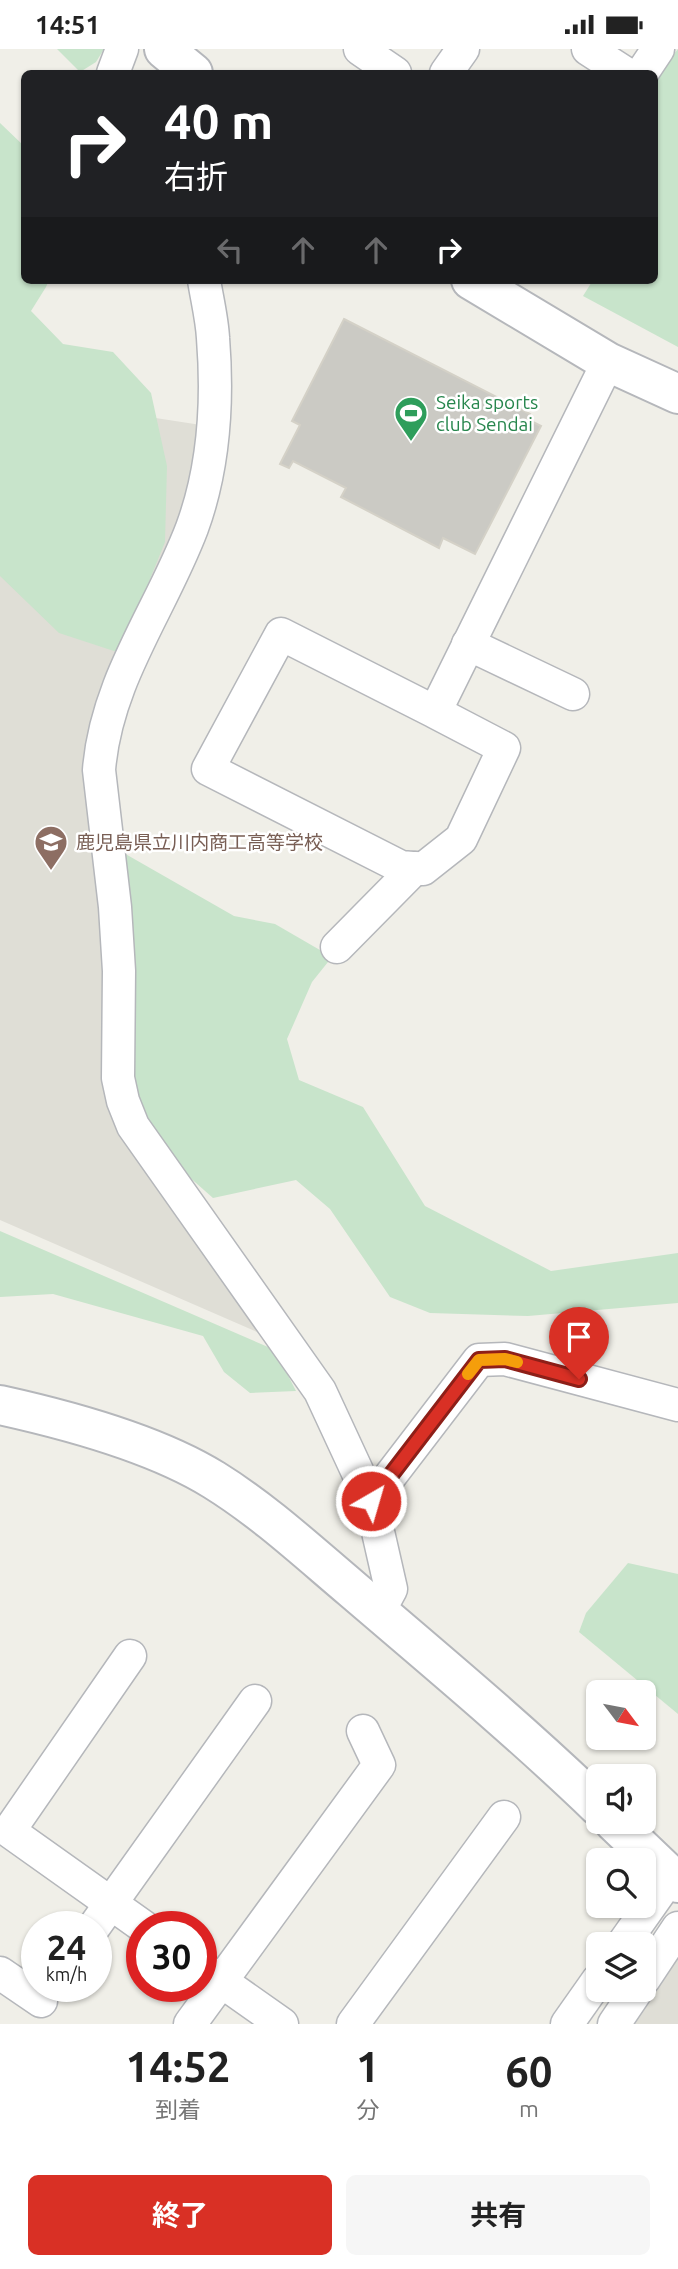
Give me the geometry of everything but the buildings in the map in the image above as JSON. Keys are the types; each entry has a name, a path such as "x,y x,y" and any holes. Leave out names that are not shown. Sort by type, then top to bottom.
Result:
{"street":[{"path":"164,49 188,70"},
{"path":"360,49 391,70"},
{"path":"448,70 463,49"},
{"path":"589,49 620,70"},
{"path":"644,70 658,49"},
{"path":"205,284 213,337 215,406 204,485 188,537 124,674 106,720 101,748 99,770 115,907 119,971 118,1078 133,1126 320,1391 371,1501 391,1589 379,1611"},
{"path":"478,284 608,362 678,394"},
{"path":"435,712 608,362"},
{"path":"281,634 435,712 504,748 461,839 423,869 401,867 208,769 281,634"},
{"path":"468,644 573,694"},
{"path":"337,947 415,868"},
{"path":"371,1501 479,1360 505,1359 678,1405"},
{"path":"0,1405 53,1416 157,1452 213,1480 303,1547 379,1611 504,1719 586,1795"},
{"path":"98,1911 9,1831 130,1656"},
{"path":"105,1911 255,1701"},
{"path":"217,1967 379,1765 363,1731"},
{"path":"353,2024 504,1817"},
{"path":"627,1834 675,1880 633,1932"},
{"path":"656,1961 678,1929"},
{"path":"0,1973 39,2004"},
{"path":"217,1978 282,2024"},
{"path":"567,2024 586,1997"},
{"path":"190,2024 199,2002"},
{"path":"614,2024 629,2002"}],"shaded area":[{"name":"鹿児島県立川内商工高等学校","path":"0,394 201,425 195,483 110,679 110,1073 273,1339 0,1220"},
{"path":"678,1952 678,2024 631,2024 645,2002 656,2002 656,1986"}],"green space":[{"path":"57,49 104,49 96,62 83,70 78,70"},
{"path":"678,49 678,347 583,296 590,284 658,284 658,74"},
{"path":"0,123 21,143 21,284 47,284 31,311 63,344 113,352 151,393 167,466 165,542 120,653 59,633 0,576"},
{"path":"122,852 234,916 275,924 332,957 312,982 287,1039 299,1080 363,1107 425,1206 551,1271 678,1253 678,1303 528,1316 430,1313 390,1297 330,1209 296,1180 213,1198 161,1152 135,1101"},
{"path":"0,1231 275,1350 296,1391 250,1393 224,1372 203,1336 53,1294 0,1297"},
{"path":"628,1563 678,1574 678,1714 656,1696 656,1680 637,1680 579,1632 586,1613"}],"slow traffic":[{"path":"468,1374 479,1360 505,1359 517,1362"}],"place":[{"name":"Seika sports club Sendai","path":"411,443"},
{"name":"鹿児島県立川内商工高等学校","path":"51,872"}],"route":[{"path":"371,1501 479,1360 505,1359 579,1379"}]}
